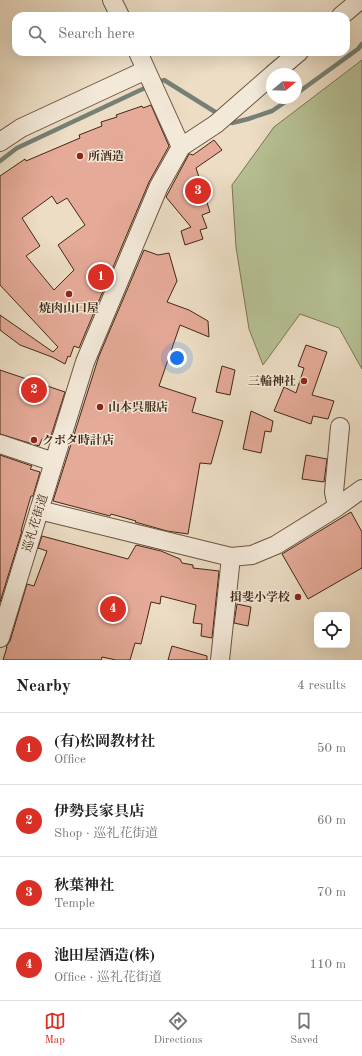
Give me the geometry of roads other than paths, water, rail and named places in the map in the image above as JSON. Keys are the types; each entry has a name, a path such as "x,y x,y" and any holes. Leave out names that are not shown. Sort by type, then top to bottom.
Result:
{"street":[{"path":"112,0 118,12"},
{"path":"346,12 360,0"},
{"path":"140,56 181,147 216,124 266,81"},
{"path":"281,68 294,56"},
{"path":"0,142 21,128 147,72"},
{"name":"巡礼花街道","path":"0,638 85,362 159,186 181,147"},
{"path":"337,507 334,492 340,428"},
{"path":"0,444 54,462"},
{"path":"39,510 231,556 252,555 276,545 362,490"},
{"path":"220,660 231,556"}],"waterway":[{"path":"350,55 362,44"},
{"path":"302,90 348,56"},
{"path":"156,83 164,80 220,115"},
{"path":"0,161 17,148 149,86"},
{"path":"226,119 232,123 248,119 272,111 282,104"}],"place":[{"name":"所酒造","path":"80,156"},
{"name":"秋葉神社","path":"198,191"},
{"name":"(有)松岡教材社","path":"101,277"},
{"name":"焼肉山口屋","path":"69,294"},
{"name":"三輪神社","path":"304,381"},
{"name":"伊勢長家具店","path":"34,390"},
{"name":"山本呉服店","path":"100,407"},
{"name":"クボタ時計店","path":"34,440"},
{"name":"揖斐小学校","path":"298,597"},
{"name":"池田屋酒造(株)","path":"113,609"}]}
